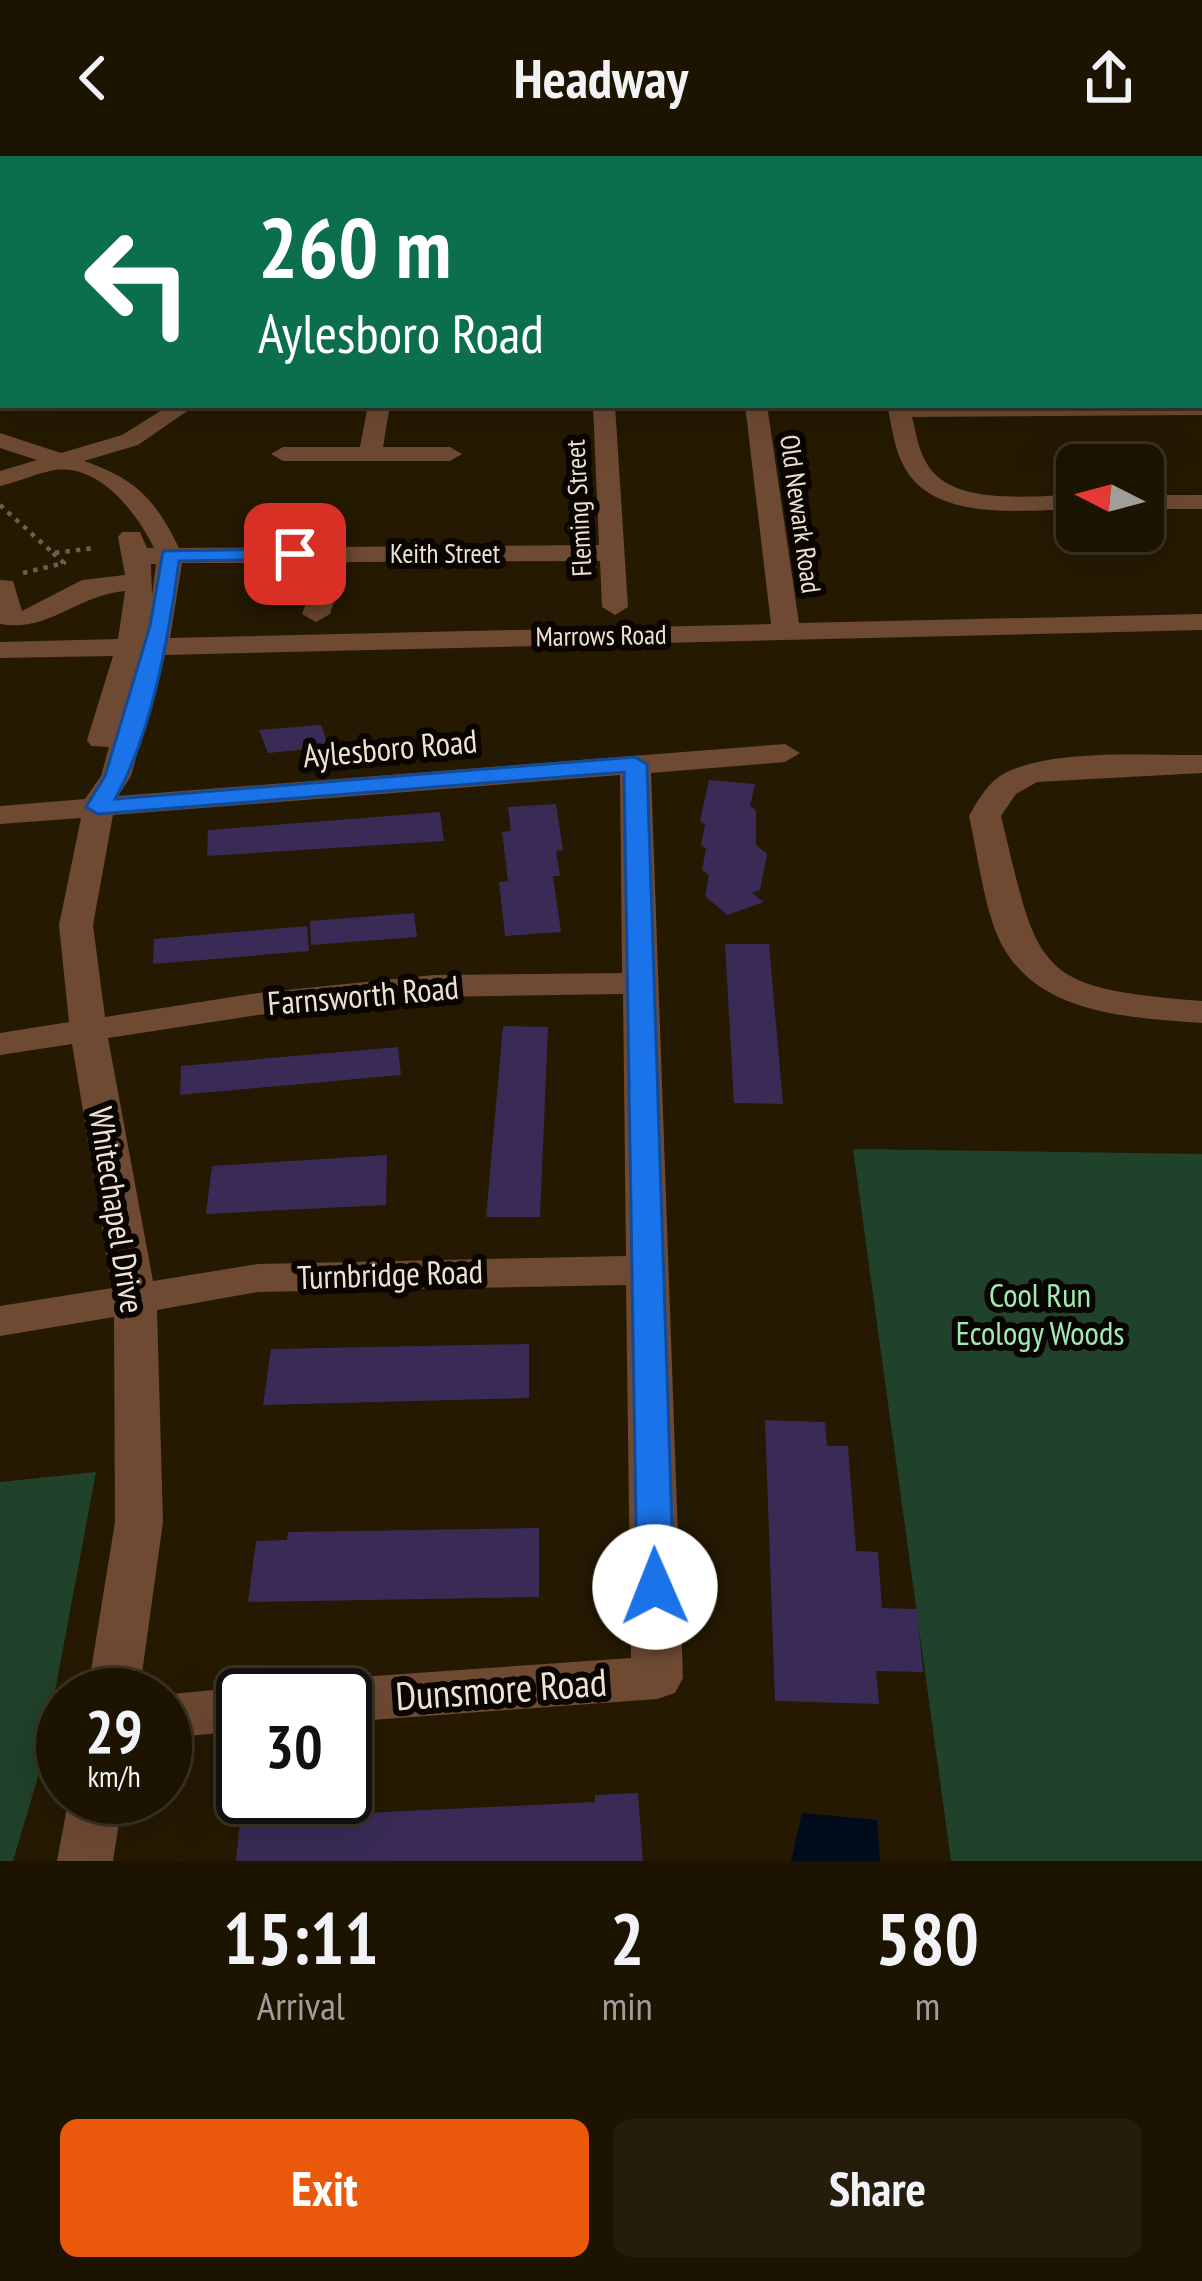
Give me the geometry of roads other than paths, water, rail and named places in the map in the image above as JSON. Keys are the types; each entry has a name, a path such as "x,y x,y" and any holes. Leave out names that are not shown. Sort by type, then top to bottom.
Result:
{"street":[{"path":"132,496 123,466 138,442 181,408"},
{"path":"370,454 378,408"},
{"name":"Fleming Street","path":"604,408 615,607"},
{"name":"Old Newark Road","path":"756,408 786,630"},
{"path":"898,408 917,470 934,487 984,501 1056,502"},
{"path":"0,440 96,439 158,425"},
{"path":"0,479 66,462 158,425"},
{"path":"0,440 116,480 154,522 170,555 140,646"},
{"path":"283,454 450,454"},
{"path":"66,462 128,529 138,569 140,646"},
{"path":"1164,502 1202,502"},
{"name":"Keith Street","path":"13,580 5,617 26,620 91,586 170,555 609,553"},
{"path":"316,614 337,554"},
{"name":"Marrows Road","path":"1,650 1202,622"},
{"path":"1,650 89,668 123,708 169,670 251,644"},
{"name":"Whitechapel Drive","path":"117,1668 140,1522 135,1298 88,1030 76,925 100,803 116,776 123,708 140,646"},
{"name":"Aylesboro Road","path":"0,815 100,803 785,753"},
{"path":"635,764 647,1270"},
{"path":"1202,764 1016,779 992,801 985,816 1012,930 1044,979 1067,991 1102,999 1202,1012"},
{"name":"Farnsworth Road","path":"0,1043 258,1004 434,986 640,983"},
{"name":"Turnbridge Road","path":"0,1321 258,1278 647,1270"},
{"name":"Dunsmore Road","path":"372,1698 657,1678 647,1270"},
{"path":"85,1861 91,1824"}],"water":[{"path":"802,1813 877,1820 880,1861 791,1861"}],"park label":[{"name":"Cool Run Ecology Woods","path":"1040,1314"}]}
